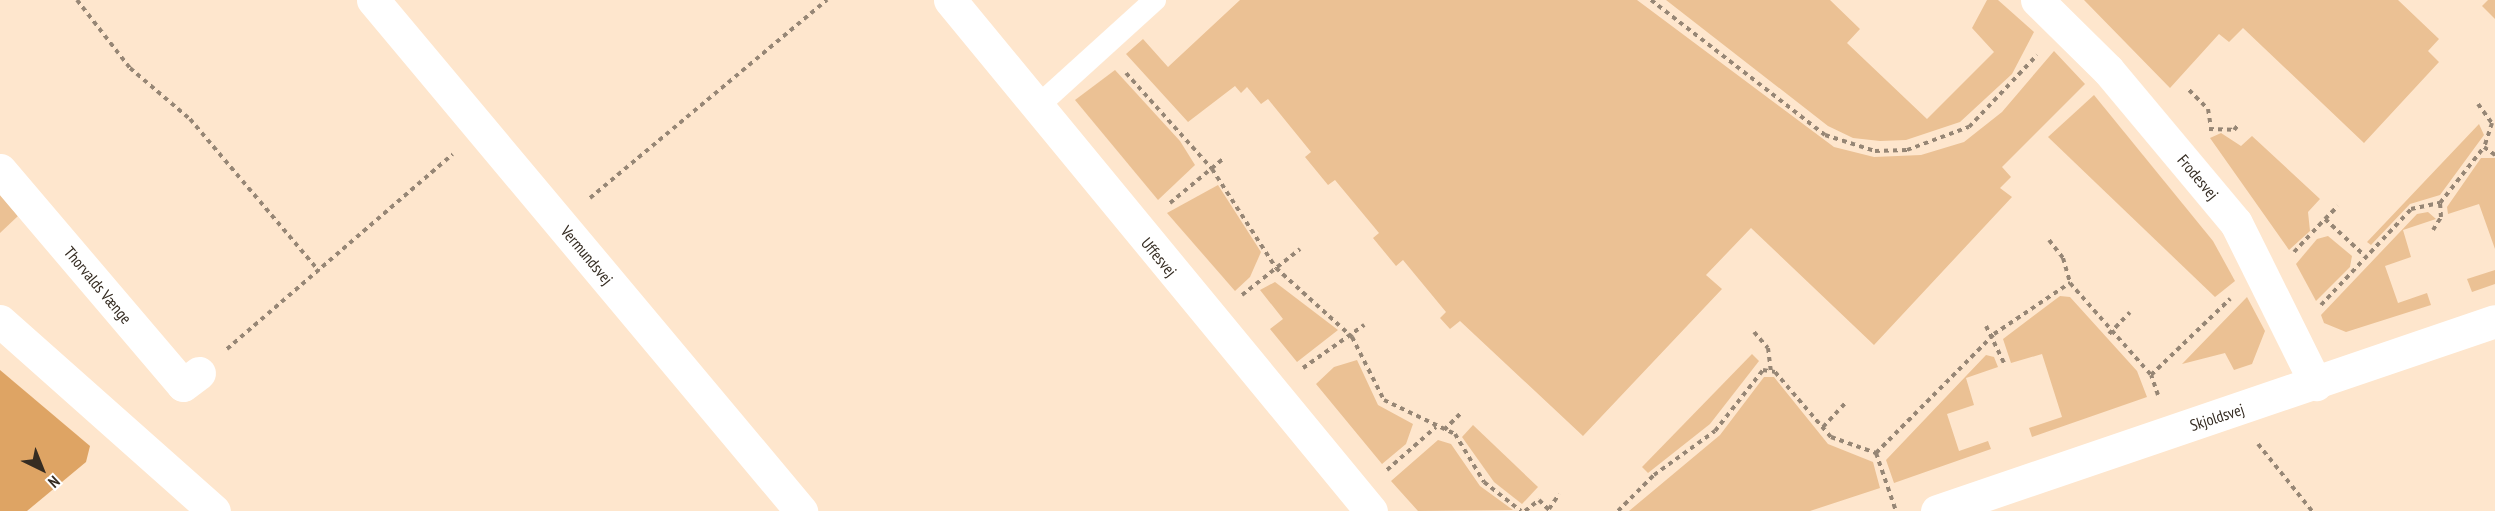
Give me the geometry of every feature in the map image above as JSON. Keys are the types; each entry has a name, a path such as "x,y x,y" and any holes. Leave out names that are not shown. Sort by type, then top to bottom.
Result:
{"street":[{"name":"Vermundsvej","path":"373,0 801,511"},
{"name":"Uffesvej","path":"950,0 1136,230 1371,511"},
{"name":"Frodesvej","path":"2037,0 2108,70 2236,223 2316,384"},
{"name":"Thorvalds Vænge","path":"0,170 183,385 199,373"},
{"path":"0,321 214,511"},
{"name":"Skjoldsvej","path":"1937,511 2316,384 2495,321"}],"lane":[{"path":"1038,106 1155,0"}],"path":[{"path":"77,0 116,52 190,119 320,271"},
{"path":"560,223 827,0"},
{"path":"1651,0 1825,135 1875,151 1907,150 1969,126 2063,26"},
{"path":"1103,48 1212,168 1276,268 1352,337 1384,400 1436,427 1455,434 1484,482 1523,511 1539,500 1550,510 1559,494"},
{"path":"2189,90 2208,109 2211,127"},
{"path":"2285,321 2315,312 2411,209 2440,203 2484,147 2492,123 2478,104"},
{"path":"199,373 320,271 480,130"},
{"path":"2484,147 2495,155"},
{"path":"1136,230 1224,158"},
{"path":"2433,230 2441,217 2440,203"},
{"path":"2151,375 2240,290 2263,276 2338,206"},
{"path":"2325,219 2366,257"},
{"path":"2049,240 2063,258 2070,283 2109,334 2151,375 2172,432"},
{"path":"1276,268 1300,249"},
{"path":"1876,453 1994,334 2070,283"},
{"path":"2109,334 2130,312"},
{"path":"1273,394 1321,352 1352,337 1364,325"},
{"path":"1986,326 1994,334 2005,366"},
{"path":"1754,332 1768,348 1771,371 1831,436 1876,453"},
{"path":"1618,511 1654,475 1715,432 1763,370 1771,371"},
{"path":"1823,427 1845,403"},
{"path":"2233,412 2312,511"},
{"path":"1444,430 1461,413"},
{"path":"1389,468 1436,427"},
{"path":"1876,453 1896,511"}],"shaded area":[{"path":"1240,0 1637,0 1834,147 1874,157 1921,155 1964,142 2002,112 2054,51 2085,84 2002,167 2011,177 2000,188 2012,197 1874,345 1751,228 1706,275 1722,289 1583,436 1460,321 1450,329 1440,318 1446,312 1403,260 1396,266 1373,238 1379,233 1335,180 1328,185 1305,157 1311,152 1268,99 1261,104 1247,87 1241,93 1235,86 1188,122 1126,54 1143,39 1168,67"},
{"path":"1666,0 1830,0 1860,29 1847,43 1927,119 1994,52 1972,28 1987,0 1998,0 2034,32 2012,74 1960,122 1906,140 1880,141 1853,138 1828,126"},
{"path":"2084,0 2398,0 2439,39 2428,51 2439,62 2364,143 2243,28 2229,42 2219,34 2170,88"},
{"path":"2488,0 2495,0 2495,19 2482,6"},
{"path":"1115,70 1180,141 1195,165 1158,200 1075,100"},
{"path":"2094,95 2213,241 2235,281 2215,297 2048,137"},
{"path":"2479,124 2484,135 2440,195 2410,204 2371,245 2367,242"},
{"path":"2221,133 2241,146 2252,136 2320,199 2308,212 2310,231 2289,250 2210,138"},
{"path":"2481,158 2495,158 2495,249 2479,204 2448,214 2447,207"},
{"path":"1218,185 1261,252 1250,277 1235,291 1167,213"},
{"path":"0,194 18,216 0,233"},
{"path":"2428,212 2436,219 2403,230 2411,257 2385,266 2398,303 2427,293 2431,305 2346,332 2324,323 2321,315 2417,214"},
{"path":"2328,236 2352,256 2350,267 2316,301 2296,264 2317,239"},
{"path":"2495,270 2495,284 2472,292 2467,279"},
{"path":"1275,282 1338,330 1297,362 1270,329 1283,319 1260,290"},
{"path":"2060,296 2070,297 2137,371 2147,397 2032,437 2029,428 2062,417 2042,354 2011,363 2003,339"},
{"path":"2247,297 2265,331 2252,364 2234,370 2225,353 2182,364"},
{"path":"1752,354 1759,361 1710,424 1648,473 1642,467"},
{"path":"1986,355 1994,357 1998,367 1966,378 1974,405 1947,414 1959,451 1988,441 1991,449 1894,483 1886,460"},
{"path":"1357,360 1378,405 1413,424 1406,444 1382,464 1316,384 1334,367"},
{"path":"0,370 90,446 86,462 27,511 0,511"},
{"path":"1764,377 1774,377 1828,444 1873,462 1880,488 1810,511 1629,511 1720,435"},
{"path":"1473,425 1538,487 1522,504 1494,482 1462,437"},
{"path":"1438,440 1451,444 1480,486 1513,510 1418,511 1391,481"}]}
